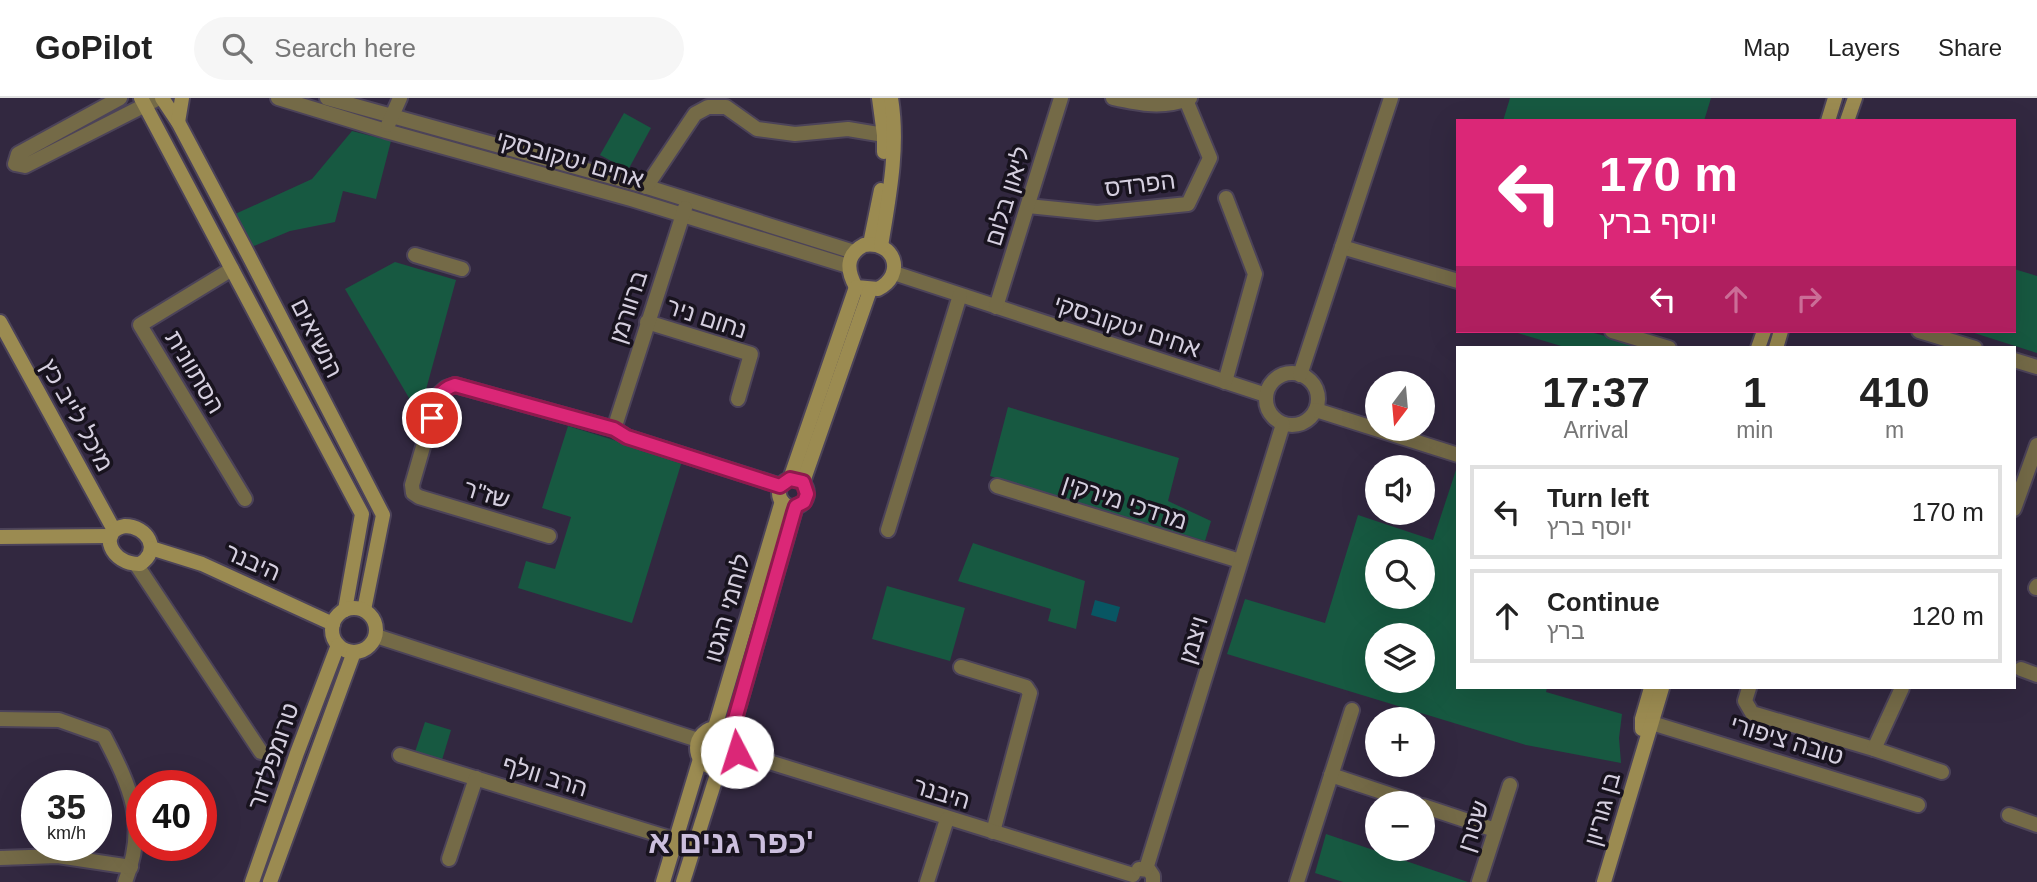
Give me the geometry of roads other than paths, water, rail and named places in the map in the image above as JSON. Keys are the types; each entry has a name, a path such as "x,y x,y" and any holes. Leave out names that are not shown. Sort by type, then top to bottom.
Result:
{"street":[{"path":"120,98 19,154 15,163 25,166 152,100"},
{"path":"178,122 182,98"},
{"name":"אחים יטקובסקי","path":"278,98 646,187 854,252"},
{"name":"אחים יטקובסקי","path":"327,98 388,124 848,266"},
{"path":"388,124 400,98"},
{"path":"876,245 884,135 879,98"},
{"path":"876,245 891,184 895,121 891,98"},
{"name":"ליאון בלום","path":"996,307 1061,98"},
{"path":"1113,98 1148,106 1167,105 1188,99"},
{"path":"1300,375 1391,98"},
{"path":"1829,119 1835,98"},
{"path":"1848,119 1856,98"},
{"name":"הפרדס","path":"1028,206 1097,213 1188,204 1210,158 1188,99"},
{"name":"הנשיאים","path":"152,100 178,122 383,515 364,611"},
{"name":"הנשיאים","path":"152,100 232,269 362,514 345,610"},
{"path":"646,187 695,114 709,107 726,107 757,129 795,134 848,129 884,135"},
{"path":"1225,382 1255,274 1226,198"},
{"name":"ברוורמן","path":"614,429 688,200"},
{"path":"876,245 891,255 894,273 885,286 863,289 849,274 848,266 854,252 876,245"},
{"path":"1342,247 1456,280"},
{"path":"415,255 462,269"},
{"name":"הסתוונית","path":"232,269 140,325 245,499"},
{"name":"אחים יטקובסקי","path":"894,273 1266,395"},
{"name":"לוחמי הגטו","path":"715,727 790,491 863,289"},
{"path":"887,530 960,295"},
{"name":"מיכל לייב כץ","path":"0,321 112,533"},
{"name":"נחום ניר","path":"647,322 751,355 738,399"},
{"path":"1619,333 1661,346"},
{"path":"1926,333 1968,346"},
{"path":"2016,361 2037,367"},
{"path":"1282,375 1300,375 1310,380 1315,388 1318,396 1316,411 1301,424 1283,424 1272,416 1266,395 1275,380 1282,375"},
{"name":"שז\"ר","path":"549,536 413,493 412,485 438,395 455,385 614,429"},
{"path":"1316,411 1456,454"},
{"name":"ויצמן","path":"1141,877 1283,424"},
{"path":"614,429 627,437 790,491"},
{"path":"2016,503 2037,445"},
{"name":"מרדכי מירקין","path":"997,486 1240,561"},
{"name":"לוחמי הגטו","path":"731,733 790,491"},
{"path":"0,537 112,533 125,526 133,526 143,530 149,538 152,548 145,561 135,564 120,560 113,552 112,533"},
{"name":"היבנר","path":"152,548 202,564 333,624"},
{"path":"135,564 261,752"},
{"path":"358,608 364,611 375,621 376,636 368,648 354,652 338,645 333,635 333,624 345,610 358,608"},
{"path":"376,636 698,740"},
{"name":"טרומפלדור","path":"253,882 297,753 338,645"},
{"name":"טרומפלדור","path":"271,880 354,652"},
{"path":"961,667 1026,687 1030,692 993,832"},
{"path":"2021,669 2037,675"},
{"name":"בן גוריון","path":"1604,882 1643,748 1651,689"},
{"name":"בן גוריון","path":"1646,721 1662,689"},
{"path":"1749,689 1745,701 1752,713 1942,772"},
{"path":"1874,749 1902,689"},
{"path":"1297,882 1352,710"},
{"path":"0,719 59,720 104,736 126,779 137,818 131,867 125,882"},
{"name":"טובה ציפורי","path":"1646,721 1918,805"},
{"path":"663,882 700,759 698,740 703,733 715,727 731,733 737,744 733,761 719,768 707,765 700,759"},
{"name":"היבנר","path":"737,752 1141,877"},
{"name":"הרב וולף","path":"401,755 676,840"},
{"path":"683,882 719,768"},
{"path":"1331,775 1379,791"},
{"path":"449,859 476,778"},
{"name":"שטרן","path":"1479,882 1510,785"},
{"path":"1435,810 1495,831"},
{"path":"2009,815 2037,825"},
{"path":"927,882 947,819"},
{"path":"0,858 58,856 131,867"},
{"path":"253,882 287,882"}],"district":[{"name":"כפר גנים א'","path":"731,842"}]}
